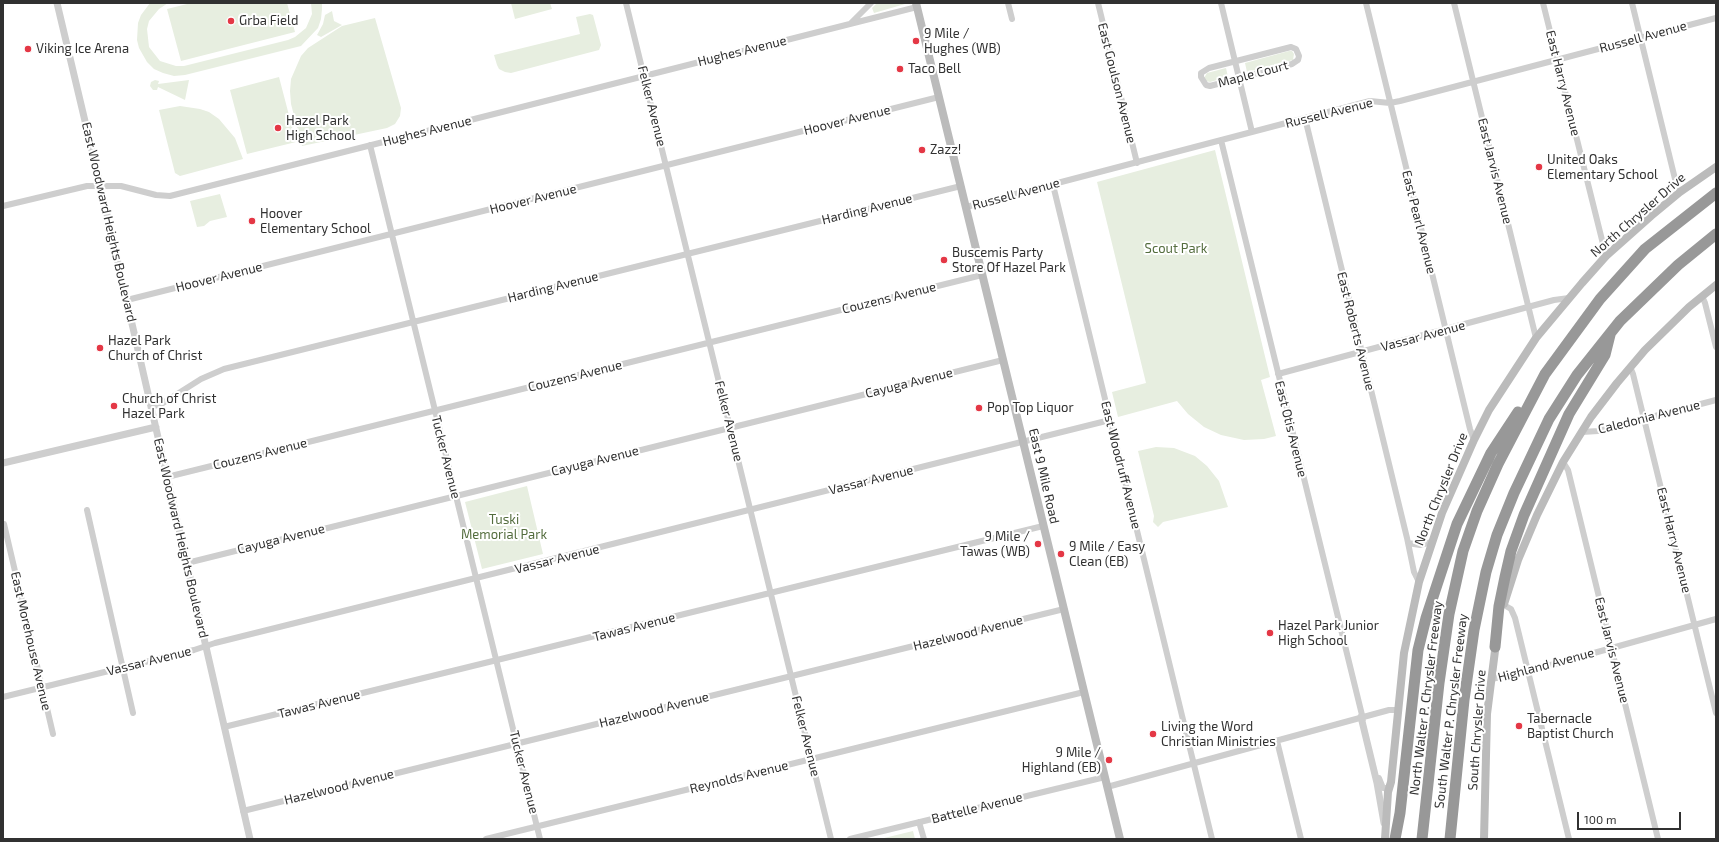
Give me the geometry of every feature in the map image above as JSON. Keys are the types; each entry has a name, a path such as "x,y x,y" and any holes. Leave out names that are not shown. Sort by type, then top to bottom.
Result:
{"highway":[{"name":"North Walter P. Chrysler Freeway","path":"1422,839 1439,683 1450,614 1463,551 1477,510 1498,464 1545,374 1600,299 1645,249 1716,193"},
{"name":"South Walter P. Chrysler Freeway","path":"1450,839 1464,700 1474,630 1486,572 1497,535 1514,492 1549,419 1576,375 1612,331 1678,265 1716,234"},
{"path":"1496,647 1499,606 1511,551 1569,414 1605,355 1612,331"},
{"path":"1389,838 1400,813 1418,650 1443,562 1457,524 1492,453 1545,374"}],"main road":[{"name":"East 9 Mile Road","path":"916,5 1120,839"},
{"name":"North Chrysler Drive","path":"1389,838 1388,792 1391,782 1404,653 1419,582 1455,480 1474,440 1497,398 1536,338 1606,256 1680,192 1716,167"},
{"name":"South Chrysler Drive","path":"1484,839 1486,739 1491,679 1496,647 1504,605 1518,560 1534,520 1563,462 1612,389 1630,367 1667,328 1716,285"}],"street":[{"name":"East Woodward Heights Boulevard","path":"56,3 101,186 250,839"},
{"name":"Felker Avenue","path":"626,3 831,839"},
{"path":"850,24 871,3"},
{"path":"1008,3 1012,19"},
{"name":"East Goulson Avenue","path":"1098,3 1137,163"},
{"path":"1221,3 1252,132"},
{"name":"East Pearl Avenue","path":"1366,3 1445,330 1474,440"},
{"name":"East Jarvis Avenue","path":"1454,3 1519,266 1527,300 1527,307 1536,338"},
{"name":"East Harry Avenue","path":"1543,3 1606,256"},
{"path":"1632,3 1676,183 1680,192"},
{"name":"Hughes Avenue","path":"3,206 87,186 121,186 156,195 170,196 850,24 916,5"},
{"name":"Russell Avenue","path":"966,207 1370,101 1390,102 1473,82 1716,18"},
{"name":"Maple Court","path":"1291,47 1296,49 1299,56 1298,60 1292,64 1210,86 1206,85 1201,77 1201,73 1204,70 1235,61 1291,47"},
{"name":"Hoover Avenue","path":"127,300 939,97"},
{"name":"East Roberts Avenue","path":"1305,118 1414,572 1419,582"},
{"name":"East Otis Avenue","path":"1221,140 1361,717 1366,723 1382,787 1387,788 1391,782"},
{"name":"Tucker Avenue","path":"370,145 540,839"},
{"name":"East Woodruff Avenue","path":"1052,185 1212,839"},
{"name":"Harding Avenue","path":"152,407 163,403 195,383 219,371 961,186"},
{"name":"Couzens Avenue","path":"167,477 982,274"},
{"path":"1702,296 1705,302 1716,348"},
{"name":"Vassar Avenue","path":"1278,374 1527,307 1569,298"},
{"name":"Cayuga Avenue","path":"187,563 1003,360"},
{"name":"East Harry Avenue","path":"1630,367 1633,374 1716,713"},
{"name":"Caledonia Avenue","path":"1582,432 1598,431 1716,400"},
{"name":"Vassar Avenue","path":"3,696 1110,420"},
{"path":"3,463 156,426"},
{"name":"East Jarvis Avenue","path":"1563,462 1568,470 1658,839"},
{"path":"87,510 133,713"},
{"name":"East Morehouse Avenue","path":"4,524 53,734"},
{"name":"Tawas Avenue","path":"224,727 1043,526"},
{"path":"1408,543 1420,545 1432,542"},
{"path":"1504,605 1512,609 1515,618 1569,839"},
{"name":"Hazelwood Avenue","path":"243,811 1064,609"},
{"name":"Highland Avenue","path":"1491,679 1529,671 1716,619"},
{"name":"Reynolds Avenue","path":"486,839 1084,692"},
{"path":"1107,787 1361,717 1389,710 1398,710"},
{"path":"1361,717 1389,838"},
{"path":"1277,741 1301,839"},
{"name":"Battelle Avenue","path":"850,839 1105,777"},
{"path":"1381,805 1388,792"},
{"path":"919,822 924,839"}],"green space":[{"path":"150,3 168,3 159,9 149,21 147,29 149,47 160,61 176,66 184,66 288,40 295,37 306,28 312,14 311,3 322,3 322,9 318,28 301,46 185,75 174,76 154,69 147,62 139,48 137,40 138,23 141,15"},
{"name":"Grba Field","path":"191,3 287,3 295,32 181,61 167,9"},
{"path":"511,3 550,3 552,9 515,19"},
{"path":"877,3 905,4 874,13 872,8"},
{"path":"332,11 334,21 342,25 321,37 317,35 323,24 325,15"},
{"path":"590,14 593,15 601,45 599,50 511,73 499,69 494,55 580,34 576,17"},
{"path":"375,18 401,108 400,116 395,124 387,128 302,146 291,104 290,91 291,79 301,56 308,48 342,26"},
{"path":"1292,51 1294,54 1293,60 1247,72 1245,63"},
{"path":"1226,68 1228,77 1210,82 1206,81 1204,78 1207,73"},
{"path":"279,77 296,142 247,154 230,90"},
{"path":"155,80 159,81 158,84 189,80 185,100 158,87 157,90 153,90 150,86 151,82"},
{"path":"180,106 209,112 219,119 235,138 243,159 180,176 175,173 159,110"},
{"name":"Scout Park","path":"1215,150 1270,377 1261,380 1276,436 1264,439 1244,440 1221,435 1204,427 1188,414 1177,401 1118,417 1112,392 1146,383 1097,182"},
{"path":"220,194 227,217 210,221 204,226 197,227 190,201"},
{"path":"1156,447 1174,448 1195,456 1207,466 1219,481 1228,507 1163,522 1158,527 1153,522 1154,516 1138,451"},
{"name":"Tuski Memorial Park","path":"527,486 543,554 482,569 465,502"},
{"path":"913,831 915,839 880,839"}],"place":[{"name":"Grba Field","path":"231,21"},
{"name":"9 Mile / Hughes (WB)","path":"916,41"},
{"name":"Viking Ice Arena","path":"28,49"},
{"name":"Taco Bell","path":"900,69"},
{"name":"Hazel Park High School","path":"278,128"},
{"name":"Zazz!","path":"922,150"},
{"name":"United Oaks Elementary School","path":"1539,167"},
{"name":"Hoover Elementary School","path":"252,221"},
{"name":"Buscemis Party Store Of Hazel Park","path":"944,260"},
{"name":"Hazel Park Church of Christ","path":"100,348"},
{"name":"Church of Christ Hazel Park","path":"114,406"},
{"name":"Pop Top Liquor","path":"979,408"},
{"name":"9 Mile / Tawas (WB)","path":"1038,544"},
{"name":"9 Mile / Easy Clean (EB)","path":"1061,554"},
{"name":"Hazel Park Junior High School","path":"1270,633"},
{"name":"Tabernacle Baptist Church","path":"1519,726"},
{"name":"Living the Word Christian Ministries","path":"1153,734"},
{"name":"9 Mile / Highland (EB)","path":"1109,760"}]}
